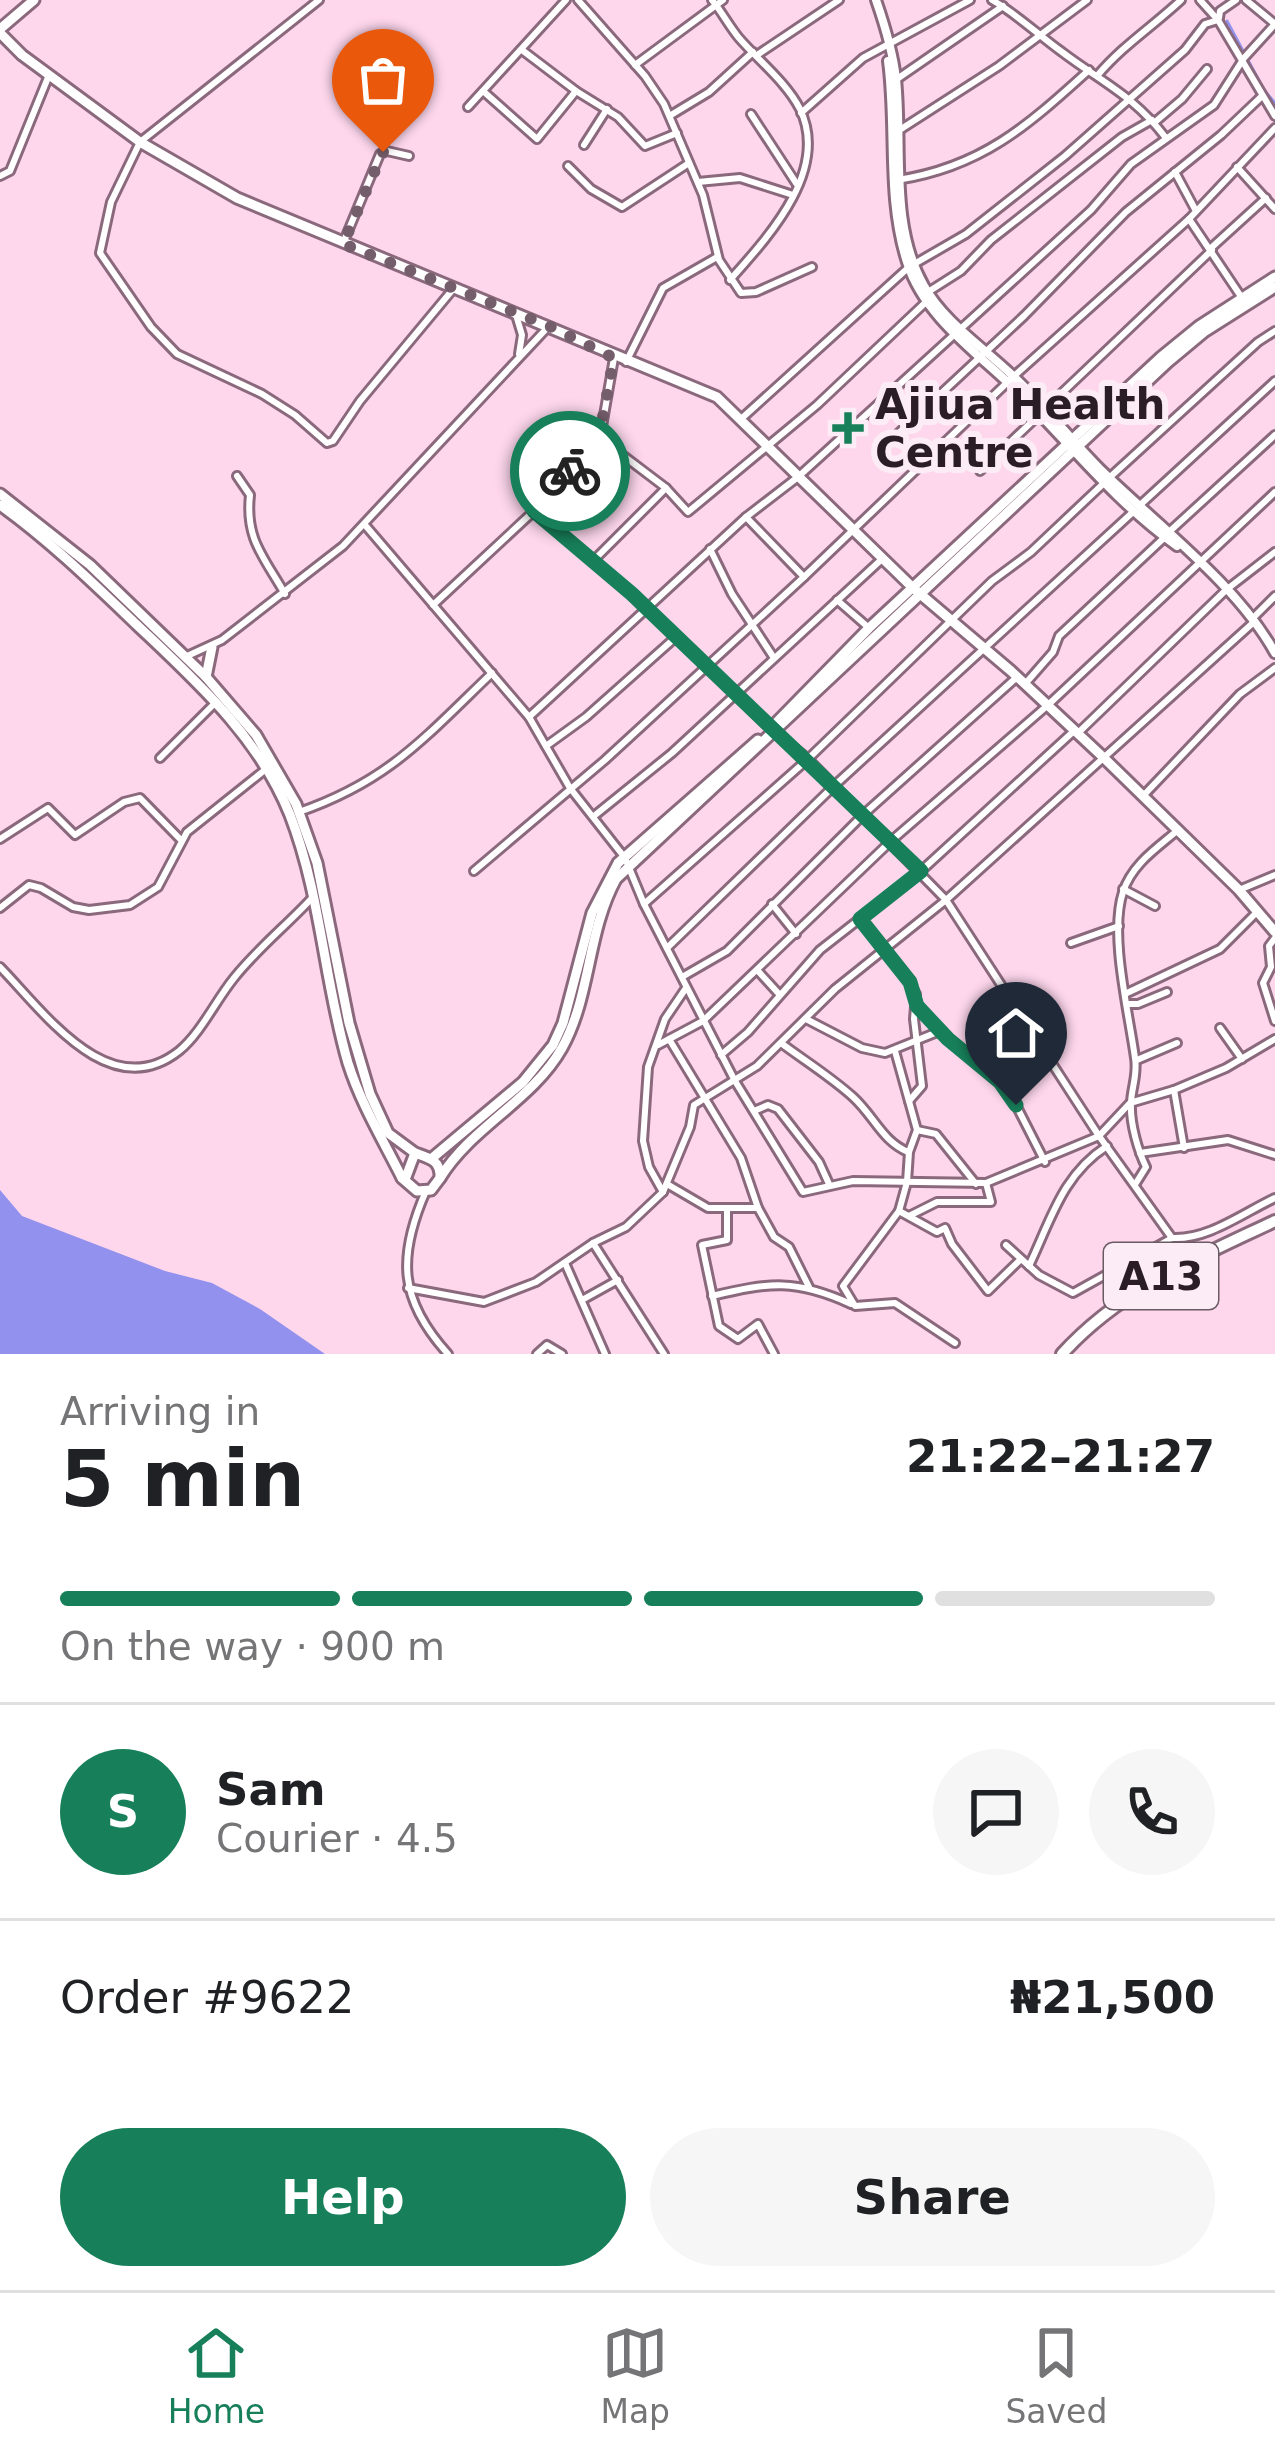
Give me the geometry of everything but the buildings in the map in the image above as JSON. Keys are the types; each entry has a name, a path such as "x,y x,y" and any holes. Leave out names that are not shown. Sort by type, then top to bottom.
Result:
{"highway":[{"name":"A13","path":"1062,1354 1135,1290 1275,1221"}],"main road":[{"path":"0,18 30,3"},
{"path":"30,3 0,31 49,75 140,142 261,210 717,397 915,590 1104,758 1239,890 1275,935"},
{"path":"12,45 13,31 30,3"},
{"path":"431,1159 523,1082 554,1046 592,913 610,875 774,730 1179,342 1242,298 1274,287"},
{"path":"1073,445 1204,332 1274,287"},
{"path":"0,494 90,565 206,677 256,734 299,812 317,862 359,1062 388,1133 431,1159 439,1167 440,1178"},
{"path":"0,506 68,559 216,702 266,769 292,820 314,895 349,1065 369,1117 402,1178 413,1189 426,1191 440,1178 460,1150 529,1089 562,1048 606,897 628,863"},
{"path":"774,730 869,628 915,590"},
{"path":"206,677 212,646"},
{"path":"402,1178 415,1153"}],"street":[{"path":"319,0 140,142 111,202 100,253 151,327 177,354 262,394 327,442 333,441 360,401 454,288"},
{"path":"468,107 566,0"},
{"path":"669,115 839,0"},
{"path":"801,113 850,68 970,0"},
{"path":"992,0 1132,98 1166,139"},
{"path":"898,131 1040,37 1087,0"},
{"path":"1097,76 1127,42 1148,33 1181,0"},
{"path":"1200,0 1221,13 1275,116"},
{"path":"741,419 911,265 966,234 1132,98 1205,24 1236,0"},
{"path":"529,717 1091,210 1130,164 1214,105 1275,24 1246,0"},
{"path":"583,1 669,115 697,182 718,257 741,293 749,294 812,267"},
{"path":"875,1 896,79 897,180"},
{"path":"635,65 717,2 801,113 809,148 788,211 730,280"},
{"path":"896,79 1003,6"},
{"path":"888,45 897,180 911,265 927,297 1106,480 1226,590 1254,619 1275,653"},
{"path":"522,50 607,109 645,146 677,133"},
{"path":"599,438 666,488 688,512 768,447 992,240 1122,137 1182,99 1207,69"},
{"path":"897,180 971,161 1040,114 1089,70"},
{"path":"0,176 10,171 49,75"},
{"path":"483,91 537,139 576,91"},
{"path":"886,445 1126,212 1261,97"},
{"path":"584,145 607,109"},
{"path":"751,114 796,183"},
{"path":"474,871 805,577 1011,379 1189,219 1275,128"},
{"path":"343,244 380,154 409,156"},
{"path":"568,166 600,196 622,207 689,163"},
{"path":"1236,167 1275,209"},
{"path":"1175,172 1196,211"},
{"path":"697,182 740,178 793,195"},
{"path":"980,471 1266,198"},
{"path":"1189,219 1242,298"},
{"path":"626,362 663,288 718,257"},
{"path":"515,312 522,335 518,357"},
{"path":"185,657 212,646 285,594 365,525 549,326"},
{"path":"644,904 808,759 1258,342 1275,332"},
{"path":"433,604 534,511 599,438 614,358"},
{"path":"667,949 835,784 1275,381"},
{"path":"682,977 719,958 864,814 1053,652 1059,636 1275,435"},
{"path":"237,476 250,495 247,523 285,594"},
{"path":"593,561 666,488"},
{"path":"658,1045 703,1021 891,841 1048,705 1275,492"},
{"path":"534,511 647,608 921,871 946,900 1099,1136 1172,1238"},
{"path":"746,517 805,577"},
{"path":"365,525 529,717 570,788 628,863 703,1021 803,1192 829,1184 986,1183 1099,1136 1130,1103 1136,1087 1119,926 1124,889 1139,863 1178,830"},
{"path":"710,549 775,658"},
{"path":"722,1055 820,950 921,871 1226,590 1275,552"},
{"path":"594,816 672,753 883,558"},
{"path":"408,1288 477,1303 536,1282 626,1227 666,1188 693,1107 735,1081 883,948 946,900 1275,596"},
{"path":"837,600 869,628"},
{"path":"546,746 596,709 676,637"},
{"path":"1143,796 1228,705 1275,668"},
{"path":"299,812 345,796 386,771 492,673"},
{"path":"160,758 216,702"},
{"path":"0,908 28,885 73,907 130,905 158,887 180,838 266,769"},
{"path":"0,839 48,808 75,835 124,802 140,798 180,838"},
{"path":"1239,890 1275,875"},
{"path":"1124,889 1155,907"},
{"path":"0,967 66,1036 122,1070 141,1069 188,1042 239,972 314,895"},
{"path":"772,904 796,934"},
{"path":"1126,994 1220,949 1256,913"},
{"path":"860,919 910,982 917,1006 1000,1082 1045,1162"},
{"path":"1071,943 1119,926"},
{"path":"1275,935 1269,946 1271,967 1262,983 1275,1021"},
{"path":"758,971 779,994"},
{"path":"686,988 664,1019 648,1067 643,1141 649,1167 666,1188 708,1208 758,1208"},
{"path":"1126,1004 1167,992"},
{"path":"909,1101 922,1086 914,1019 917,1006"},
{"path":"805,1019 862,1048 884,1053 940,1031"},
{"path":"1220,1028 1242,1059"},
{"path":"669,1039 741,1159 774,1237 795,1256 809,1287"},
{"path":"1130,1103 1174,1090 1275,1039"},
{"path":"1136,1060 1177,1042"},
{"path":"781,1043 849,1094 874,1119 881,1134 909,1152"},
{"path":"855,1306 843,1286 898,1211 916,1130 895,1051"},
{"path":"1174,1090 1184,1148"},
{"path":"1130,1103 1146,1167 1136,1183"},
{"path":"754,1111 768,1105 778,1109 820,1162 829,1184"},
{"path":"916,1130 936,1134 976,1184"},
{"path":"1140,1153 1240,1141 1275,1154"},
{"path":"1029,1266 1067,1183 1085,1160 1107,1146"},
{"path":"909,1216 937,1202 991,1202 986,1183"},
{"path":"413,1189 416,1213"},
{"path":"426,1191 408,1252 408,1288 420,1319 448,1354"},
{"path":"1006,1244 1029,1266 1073,1293 1172,1238 1216,1228 1275,1198"},
{"path":"728,1210 727,1240 702,1245 719,1326 738,1339 758,1324 774,1354"},
{"path":"898,1211 937,1232 945,1228 988,1291 1021,1259"},
{"path":"593,1243 664,1354"},
{"path":"565,1263 604,1353"},
{"path":"582,1300 618,1280"},
{"path":"712,1296 776,1282 809,1287 855,1306 895,1303 956,1343"},
{"path":"537,1354 547,1345 562,1354"}],"shaded area":[{"path":"0,1190 22,1216 165,1271 212,1283 325,1354 0,1354"}],"waterway":[{"path":"1227,21 1275,103"}],"way so far":[{"path":"383,152 343,244 549,326 614,358 599,438 570,471"}],"place":[{"name":"Ajiua Health Centre","path":"848,428"}],"route":[{"path":"570,471 534,511 632,594 921,871 860,919 910,982 917,1006 1000,1082 1016,1105"}]}
